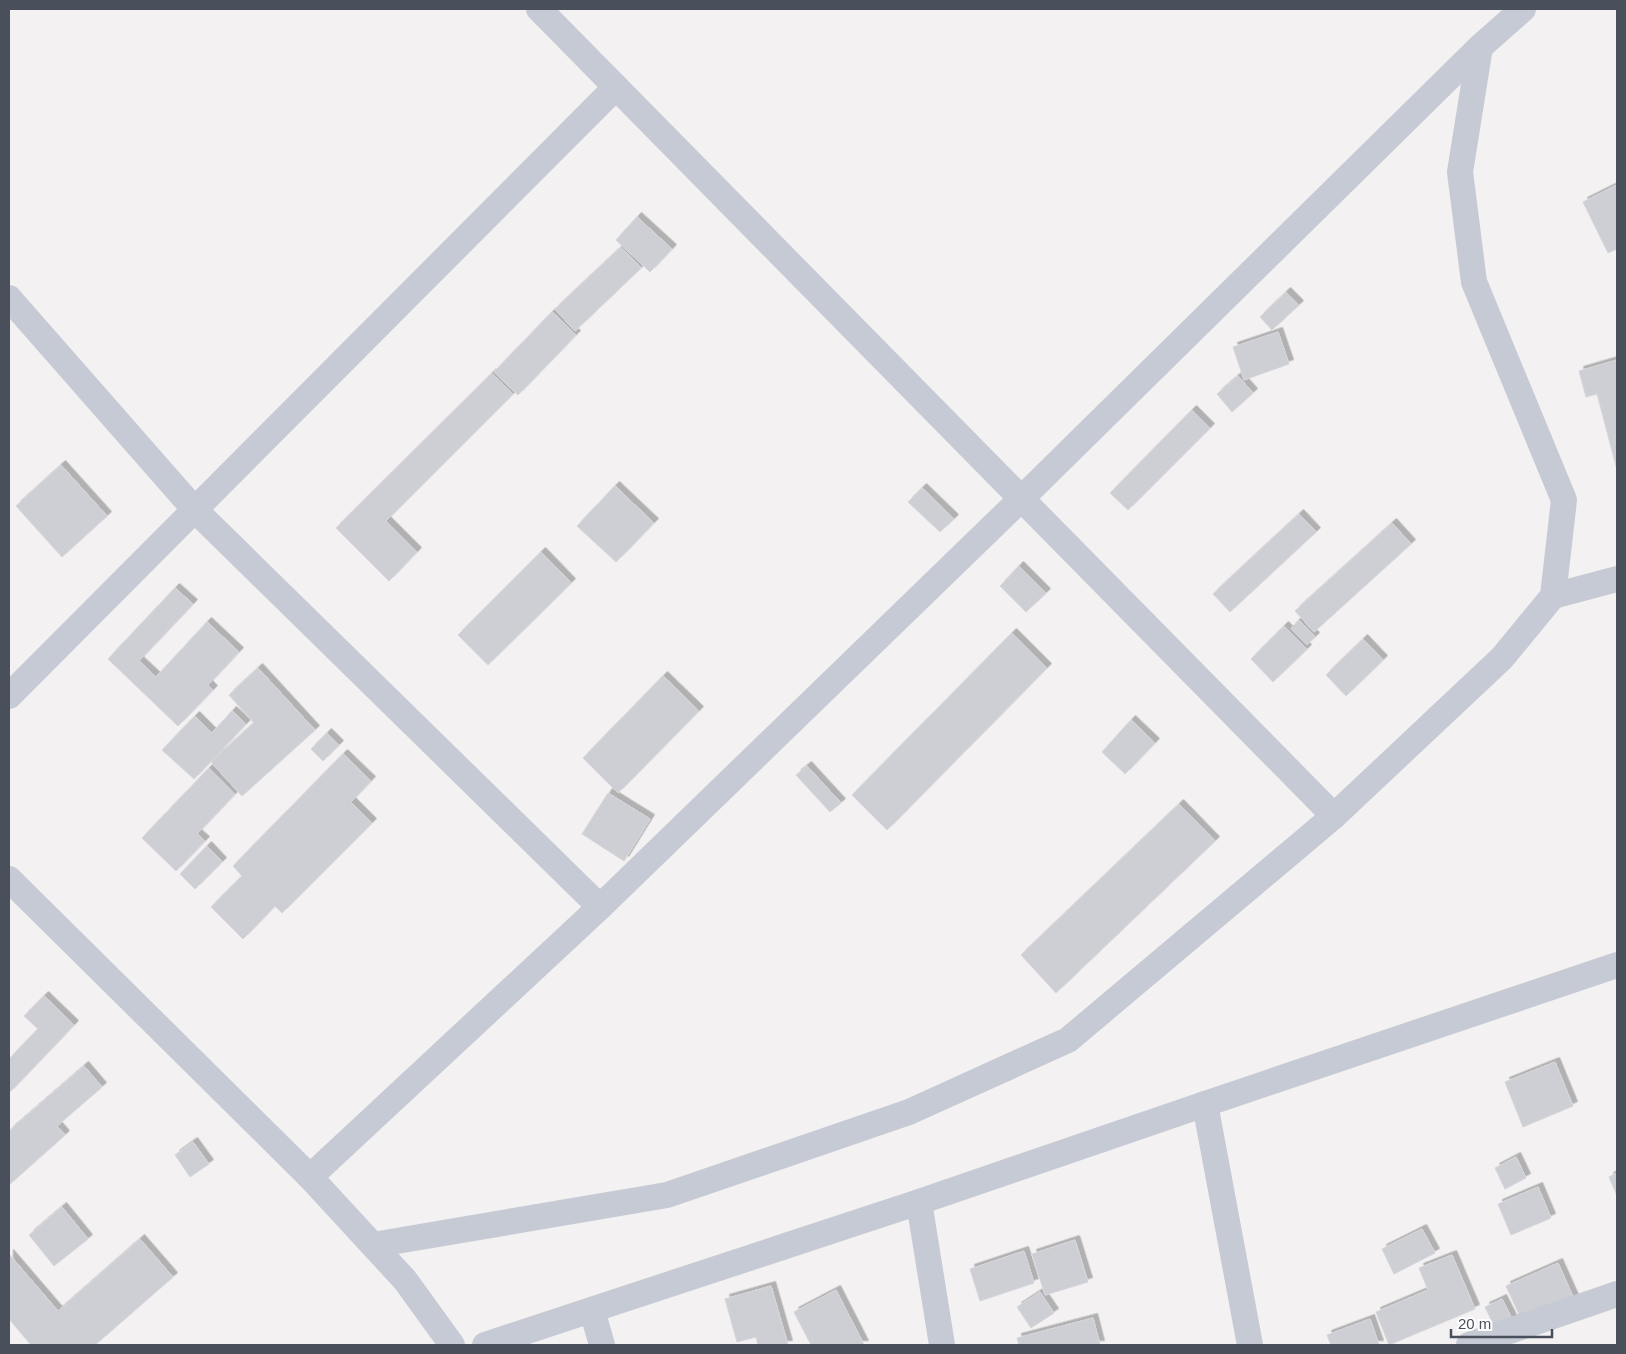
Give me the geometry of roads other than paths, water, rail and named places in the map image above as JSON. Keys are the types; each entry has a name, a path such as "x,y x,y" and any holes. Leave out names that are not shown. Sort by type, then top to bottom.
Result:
{"street":[{"path":"539,9 1334,816"},
{"path":"310,1177 600,907 1021,499 1480,47 1524,9"},
{"path":"373,1245 667,1195 909,1112 1068,1040 1334,816 1502,658 1553,596 1564,500 1474,282 1460,172 1480,47"},
{"path":"9,696 616,87"},
{"path":"9,298 195,510 600,907"},
{"path":"1553,596 1617,579"},
{"path":"9,879 310,1177 405,1280 452,1345"},
{"path":"485,1345 919,1202 1617,965"},
{"path":"1204,1104 1250,1345"},
{"path":"919,1202 942,1345"},
{"path":"1470,1345 1617,1294"},
{"path":"592,1310 602,1345"}]}
